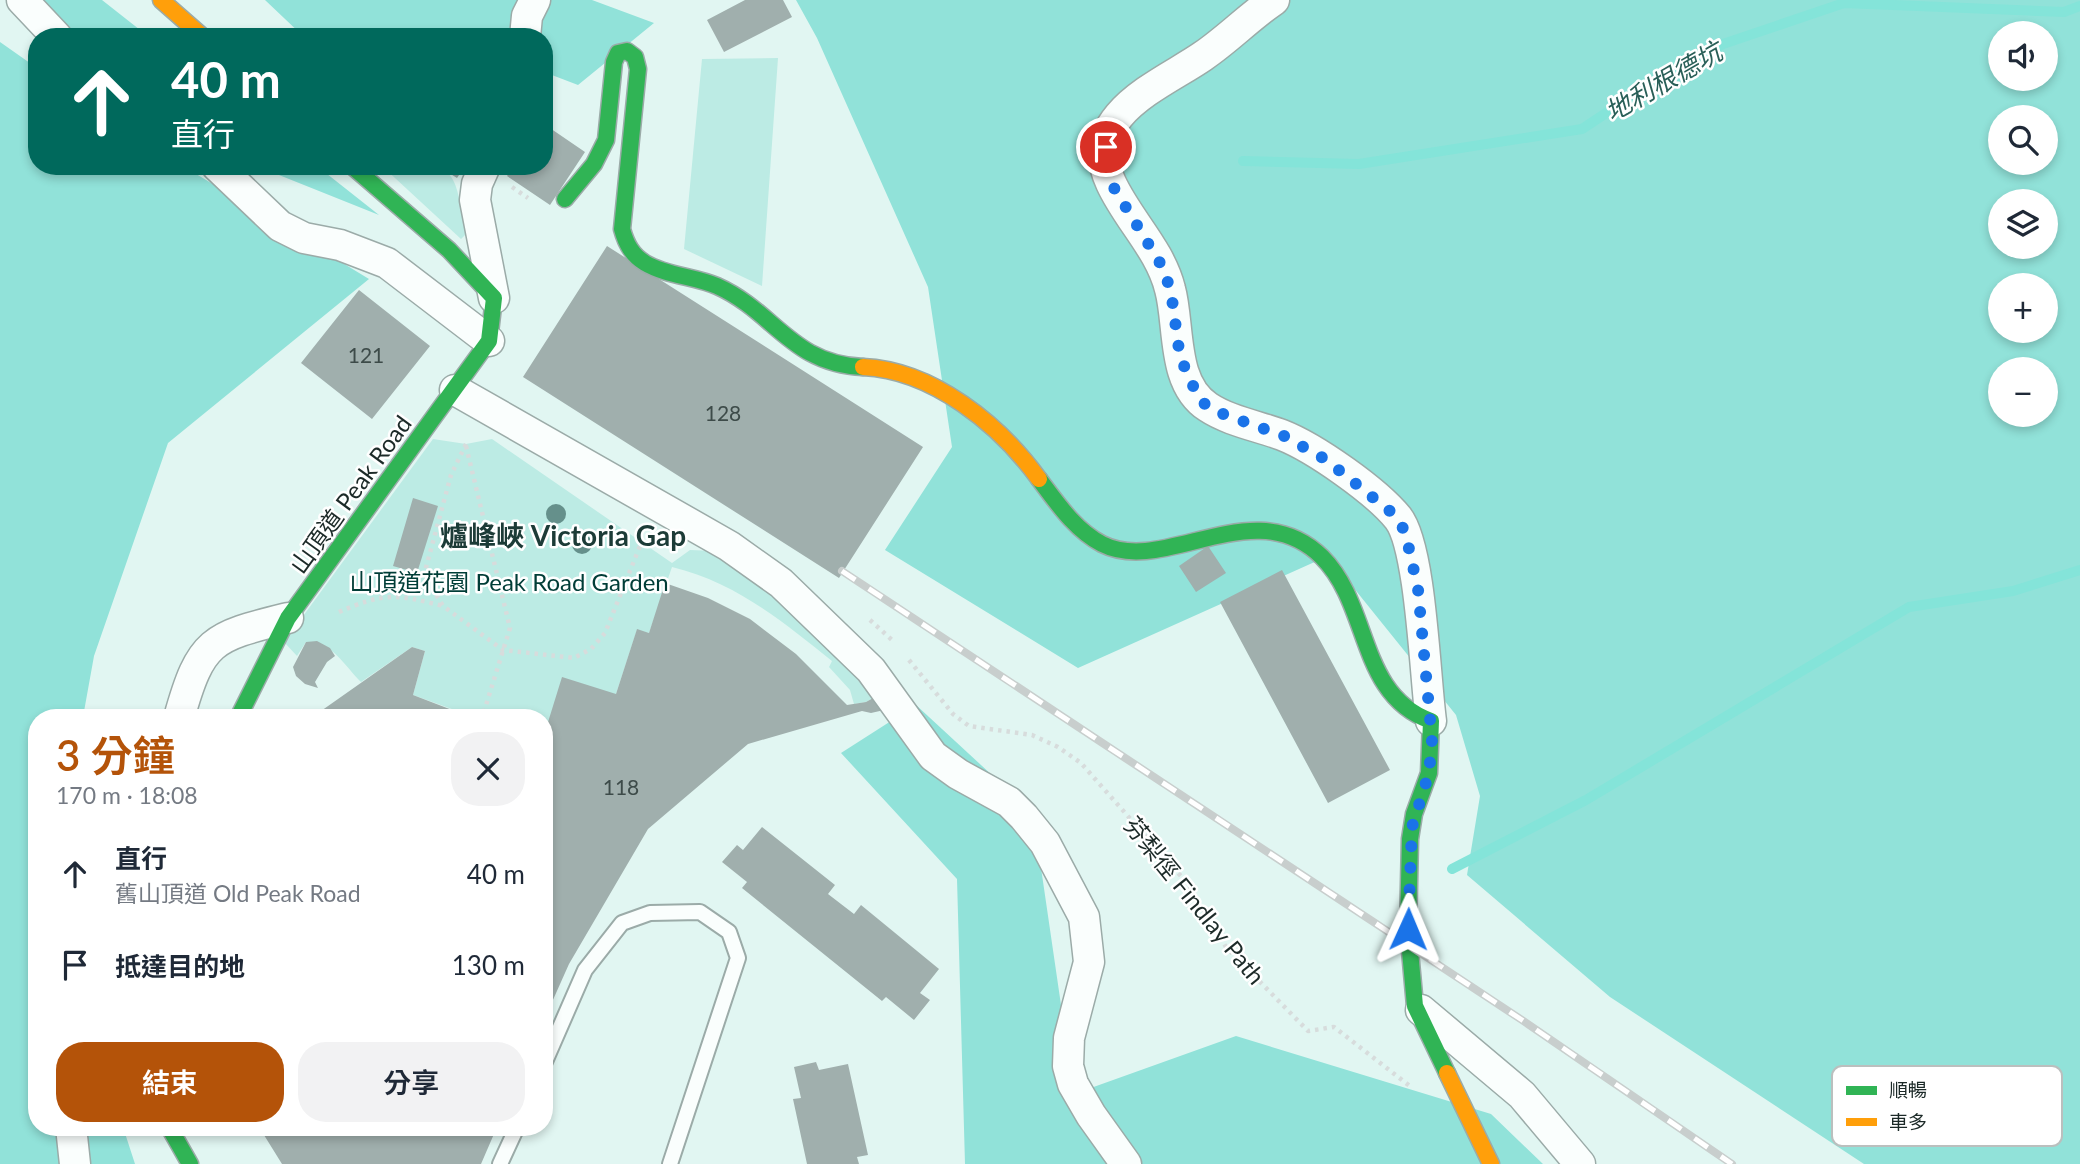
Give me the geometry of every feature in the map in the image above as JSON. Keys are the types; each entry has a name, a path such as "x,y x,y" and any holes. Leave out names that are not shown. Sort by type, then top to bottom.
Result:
{"street":[{"path":"22,0 48,28"},
{"path":"161,0 194,28"},
{"path":"526,28 527,16 535,0"},
{"path":"1274,0 1208,53 1152,85 1131,102 1110,133 1105,153 1106,166 1116,192 1165,271 1180,357 1199,399 1212,410 1302,444 1349,477 1402,524 1418,589 1431,721 1429,773 1414,814 1410,839 1408,929 1415,1006 1491,1164"},
{"path":"565,199 603,147 611,112 612,65 618,53 627,51 635,57 638,69 622,229 627,244 642,262 662,271 703,280 732,293 801,348 821,360 895,372 963,405 999,432 1078,526 1103,544 1122,550 1146,552 1200,537 1253,531 1286,536 1312,549 1330,565 1344,584 1391,697 1411,716 1431,721"},
{"path":"226,175 279,226 304,238 341,245 387,263 489,341"},
{"path":"362,175 449,250 494,298"},
{"path":"481,175 475,200 494,298"},
{"name":"山頂道 Peak Road","path":"241,709 288,618 489,341 494,298"},
{"path":"455,390 729,546 812,610 881,682 933,755 958,774 1009,802 1039,836 1078,901 1088,933 1089,961 1069,1038 1068,1066 1073,1084 1091,1115 1126,1164"},
{"path":"182,709 188,687 206,650 222,637 288,618"},
{"path":"1415,1006 1522,1095 1580,1164"},
{"path":"72,1136 75,1164"},
{"path":"174,1136 190,1164"}],"lane":[{"path":"553,1043 585,970 622,922 650,913 700,912 729,932 738,958 670,1164"},
{"path":"500,1164 513,1136"}],"path":[{"path":"443,606 424,575 452,475 466,444 510,628 485,709"},
{"path":"330,618 368,600 396,594 443,606 503,650 574,658 591,649 605,633 657,507"},
{"path":"866,618 881,627 895,644"},
{"name":"芬梨徑 Findlay Path","path":"904,654 953,714 969,726 1032,735 1058,747 1081,763 1187,883 1226,947 1308,1031 1334,1027 1414,1089"}],"green space":[{"path":"778,58 762,286 684,249 702,59"},
{"path":"392,175 449,175 458,192 466,234 461,239"},
{"name":"山頂道花園 Peak Road Garden","path":"433,439 466,444 492,439 672,563 690,550 715,551 776,595 882,693 866,702 854,704 850,690 829,667 832,661 795,632 757,605 717,582 672,567 649,633 637,630 616,694 553,730 553,709 452,709 413,695 425,651 412,647 361,682 337,655 323,645 306,642 297,656 284,642"}],"shaded area":[{"path":"11,0 102,0 138,28 50,28"},
{"path":"265,0 592,0 654,23 578,85 553,75 553,28 295,28"},
{"path":"796,0 2080,0 2080,1164 1864,1164 1837,1146 2062,1146 2062,1066 1832,1066 1832,1143 1610,997 1467,875 1480,796 1456,715 1328,556 1078,668 885,550 952,447 928,287 817,38"},
{"path":"0,42 28,62 28,175 198,175 369,279 168,443 94,656 84,709 28,709 28,1136 126,1136 135,1164 0,1164"},
{"path":"279,175 328,175 379,215"},
{"path":"916,705 1033,813 1074,1094 1236,1036 1491,1114 1543,1164 965,1164 957,879 841,753"}],"building":[{"path":"745,0 783,0 792,17 724,52 707,20"},
{"path":"553,130 585,152 550,205 507,176 553,175"},
{"path":"607,246 923,447 839,578 523,377"},
{"path":"359,290 430,346 372,419 301,363"},
{"path":"413,498 438,506 417,573 393,566"},
{"path":"1208,546 1226,573 1196,592 1179,566"},
{"path":"1282,570 1390,770 1328,803 1220,602"},
{"path":"665,583 708,598 750,619 796,654 847,705 866,702 882,693 893,708 871,713 862,711 748,744 648,829 569,964 553,1000 552,709 562,677 616,694 637,629 649,633"},
{"path":"317,641 330,648 335,656 327,662 315,682 318,688 305,684 296,676 293,667 306,642"},
{"path":"412,647 425,651 413,695 450,709 324,709"},
{"path":"762,827 835,885 828,894 854,914 861,905 939,969 920,993 930,1000 914,1020 886,997 882,1001 742,888 747,882 722,862 737,845 743,850"},
{"path":"816,1062 819,1070 848,1064 868,1155 857,1157 859,1164 807,1164 793,1099 801,1098 794,1067"},
{"path":"265,1136 493,1136 481,1164 282,1164"}],"waterway":[{"name":"地利根德坑","path":"1243,161 1359,164 1582,129 1653,82 1723,44 1844,3 2064,12 2080,6"},
{"path":"1452,869 1586,800 1909,607 2013,591 2080,570"}],"railway":[{"path":"842,571 1522,1020 1732,1164"}],"traffic: fast":[{"path":"565,199 594,164 606,140 614,62 618,53 627,51 635,57 638,69 622,229 633,253 653,267 717,286 737,297 800,347 818,357 838,364 863,367"},
{"path":"242,709 288,618 489,341 494,298 449,250 362,175"},
{"path":"1039,479 1075,524 1102,544 1127,551 1153,550 1239,532 1268,531 1296,539 1322,557 1338,577 1377,671 1390,691 1407,708 1431,721 1429,773 1414,814 1410,839 1408,929 1415,1006 1447,1073"},
{"path":"174,1136 190,1164"}],"traffic: slow":[{"path":"161,0 193,28"},
{"path":"863,367 889,370 915,378 963,404 1005,439 1039,479"},
{"path":"1447,1073 1491,1164"}],"district":[{"name":"爐峰峽 Victoria Gap","path":"563,535"}],"route":[{"path":"1106,147 1107,174 1111,183 1165,271 1180,357 1199,399 1212,410 1302,444 1349,477 1391,512 1405,531 1418,589 1432,740 1429,773 1414,814 1410,839 1408,929"}]}
